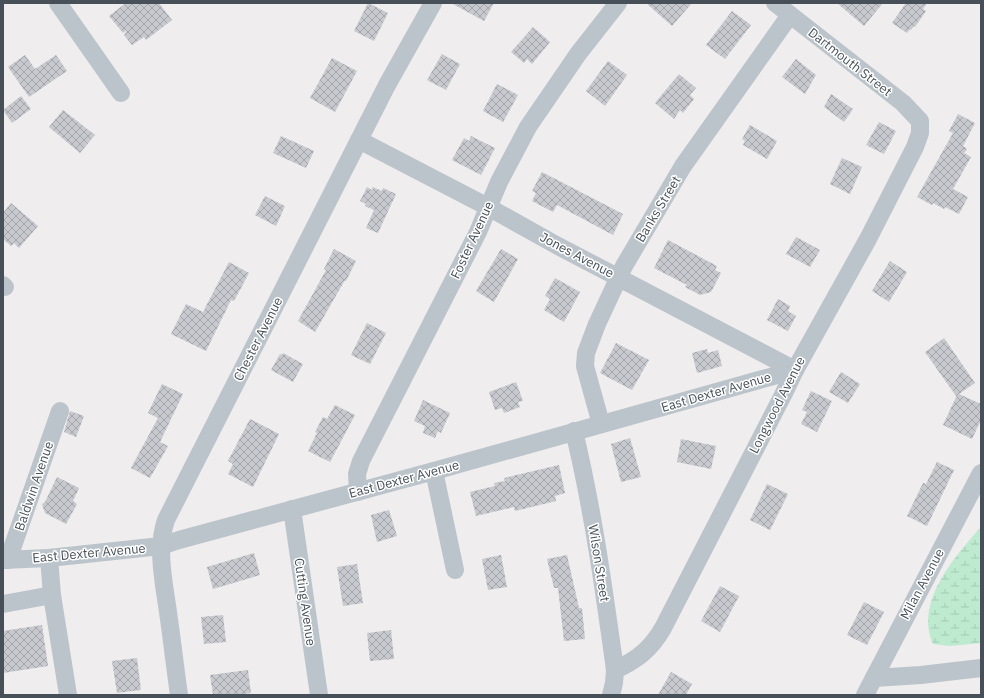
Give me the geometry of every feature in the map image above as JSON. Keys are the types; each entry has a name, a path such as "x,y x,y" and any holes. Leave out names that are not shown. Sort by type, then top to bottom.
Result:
{"street":[{"path":"58,3 122,93"},
{"name":"Chester Avenue","path":"179,695 162,569 161,546 163,529 169,513 387,84 433,3"},
{"name":"Foster Avenue","path":"358,492 357,474 361,461 478,232 507,167 534,118 578,54 618,3"},
{"name":"Dartmouth Street","path":"775,3 903,103 921,125"},
{"name":"Banks Street","path":"601,424 586,373 586,358 597,324 618,278 683,166 790,15"},
{"name":"Longwood Avenue","path":"615,670 634,661 657,639 795,370 886,204 915,147 921,125"},
{"name":"Jones Avenue","path":"359,140 618,278 795,370"},
{"name":"East Dexter Avenue","path":"5,560 49,558 161,546 795,370"},
{"name":"Baldwin Avenue","path":"5,560 60,411"},
{"name":"Wilson Street","path":"574,431 582,466 601,572 615,670 611,695"},
{"path":"434,471 456,570"},
{"name":"Milan Avenue","path":"865,695 981,473"},
{"name":"Cutting Avenue","path":"292,509 319,695"},
{"path":"49,558 52,596 68,695"},
{"path":"3,604 52,596"},
{"path":"874,678 920,675 981,668"}],"green space":[{"path":"981,527 981,643 950,646 933,644 928,628 929,613 933,597 949,566"}],"building":[{"path":"126,3 159,3 172,20 146,40 144,37 132,45 124,35 127,30 123,33 109,16"},
{"path":"368,3 388,13 374,41 354,31"},
{"path":"451,3 494,3 484,21"},
{"path":"646,3 692,3 672,26"},
{"path":"837,3 883,3 864,26"},
{"path":"906,3 927,3 923,9 926,11 915,27 914,26 911,30 910,29 907,33 892,23"},
{"path":"732,11 751,25 725,59 706,45"},
{"path":"533,27 550,42 532,64 527,59 524,63 511,52"},
{"path":"442,54 460,64 446,90 427,80"},
{"path":"25,55 35,69 56,55 67,71 29,97 8,67"},
{"path":"332,58 357,71 335,112 310,98"},
{"path":"796,59 816,75 805,94 782,77"},
{"path":"608,61 627,75 605,106 586,91"},
{"path":"679,74 696,88 690,95 694,99 683,113 680,110 674,119 655,103"},
{"path":"497,84 518,95 503,122 483,111"},
{"path":"831,94 853,109 844,122 824,107"},
{"path":"21,96 31,109 12,123 3,110"},
{"path":"63,110 95,135 80,153 49,127"},
{"path":"958,114 975,123 963,146 967,149 964,153 971,157 953,189 968,197 959,214 945,207 944,209 933,203 932,205 917,197 953,133 949,131"},
{"path":"879,122 896,131 884,154 866,145"},
{"path":"750,125 777,141 767,159 743,145 745,141 742,139"},
{"path":"281,136 314,151 306,168 273,153"},
{"path":"471,136 495,148 481,175 452,160 464,138 469,141"},
{"path":"842,158 862,167 850,194 830,184"},
{"path":"542,172 623,214 613,235 557,205 553,212 532,201 536,193 532,191"},
{"path":"367,187 372,190 373,187 382,191 383,188 396,194 378,233 366,228 374,210 365,206 366,204 360,201"},
{"path":"265,196 285,206 276,226 255,215"},
{"path":"11,203 38,226 19,248 14,243 11,246 3,239 3,213"},
{"path":"796,237 820,250 810,267 786,254"},
{"path":"668,240 717,266 715,270 721,273 711,292 700,295 685,287 687,285 654,268"},
{"path":"334,249 356,261 346,281 345,280 315,332 298,321 326,270 324,269"},
{"path":"501,249 518,259 494,302 476,291"},
{"path":"890,261 907,272 889,302 872,291"},
{"path":"229,262 249,273 234,301 231,300 206,351 171,334 186,304 203,312"},
{"path":"555,278 580,292 564,322 544,310 550,299 545,296"},
{"path":"778,299 790,306 788,311 796,316 788,331 767,320"},
{"path":"367,323 386,333 370,364 351,355"},
{"path":"944,338 975,383 959,394 981,404 981,420 972,439 943,425 957,395 956,396 925,352"},
{"path":"616,343 649,360 632,390 600,373"},
{"path":"707,349 708,353 718,350 722,366 697,373 692,353"},
{"path":"283,353 303,364 293,382 271,370 280,354 282,355"},
{"path":"841,372 860,384 848,403 829,392"},
{"path":"516,382 523,401 518,402 520,407 504,413 502,408 495,410 489,392"},
{"path":"162,384 183,394 160,442 168,446 150,478 131,468 158,418 148,413"},
{"path":"811,391 832,401 817,432 801,424 807,412 802,410"},
{"path":"423,400 450,413 441,433 438,431 435,438 423,433 425,426 414,421"},
{"path":"335,405 355,415 330,462 308,451 317,433 315,432 323,417 327,419"},
{"path":"70,411 84,416 76,437 64,432"},
{"path":"250,419 279,434 253,487 228,474 233,464 228,461"},
{"path":"630,438 641,477 621,482 611,444"},
{"path":"681,439 716,446 711,469 677,462"},
{"path":"937,462 954,470 927,526 907,516 923,483 926,484"},
{"path":"559,465 565,493 555,496 556,501 515,511 514,507 476,516 470,492 495,486 494,483 505,481 504,478"},
{"path":"57,477 79,488 73,501 77,504 66,524 45,513 42,504 45,502"},
{"path":"767,484 788,494 770,530 750,520"},
{"path":"389,510 397,536 377,542 371,515"},
{"path":"254,553 260,575 213,589 207,567"},
{"path":"501,555 507,587 488,590 482,559"},
{"path":"567,555 579,608 582,608 585,639 564,641 558,588 554,588 547,559"},
{"path":"357,564 363,603 343,606 337,567"},
{"path":"720,586 739,596 720,632 701,621"},
{"path":"864,602 884,612 867,645 847,635"},
{"path":"223,615 226,642 204,644 201,617"},
{"path":"42,625 48,666 3,673 3,631"},
{"path":"391,630 394,659 370,661 367,633"},
{"path":"137,658 141,690 117,693 112,661"},
{"path":"248,670 251,693 237,695 213,695 210,675"},
{"path":"671,672 692,684 686,695 658,695"}]}
